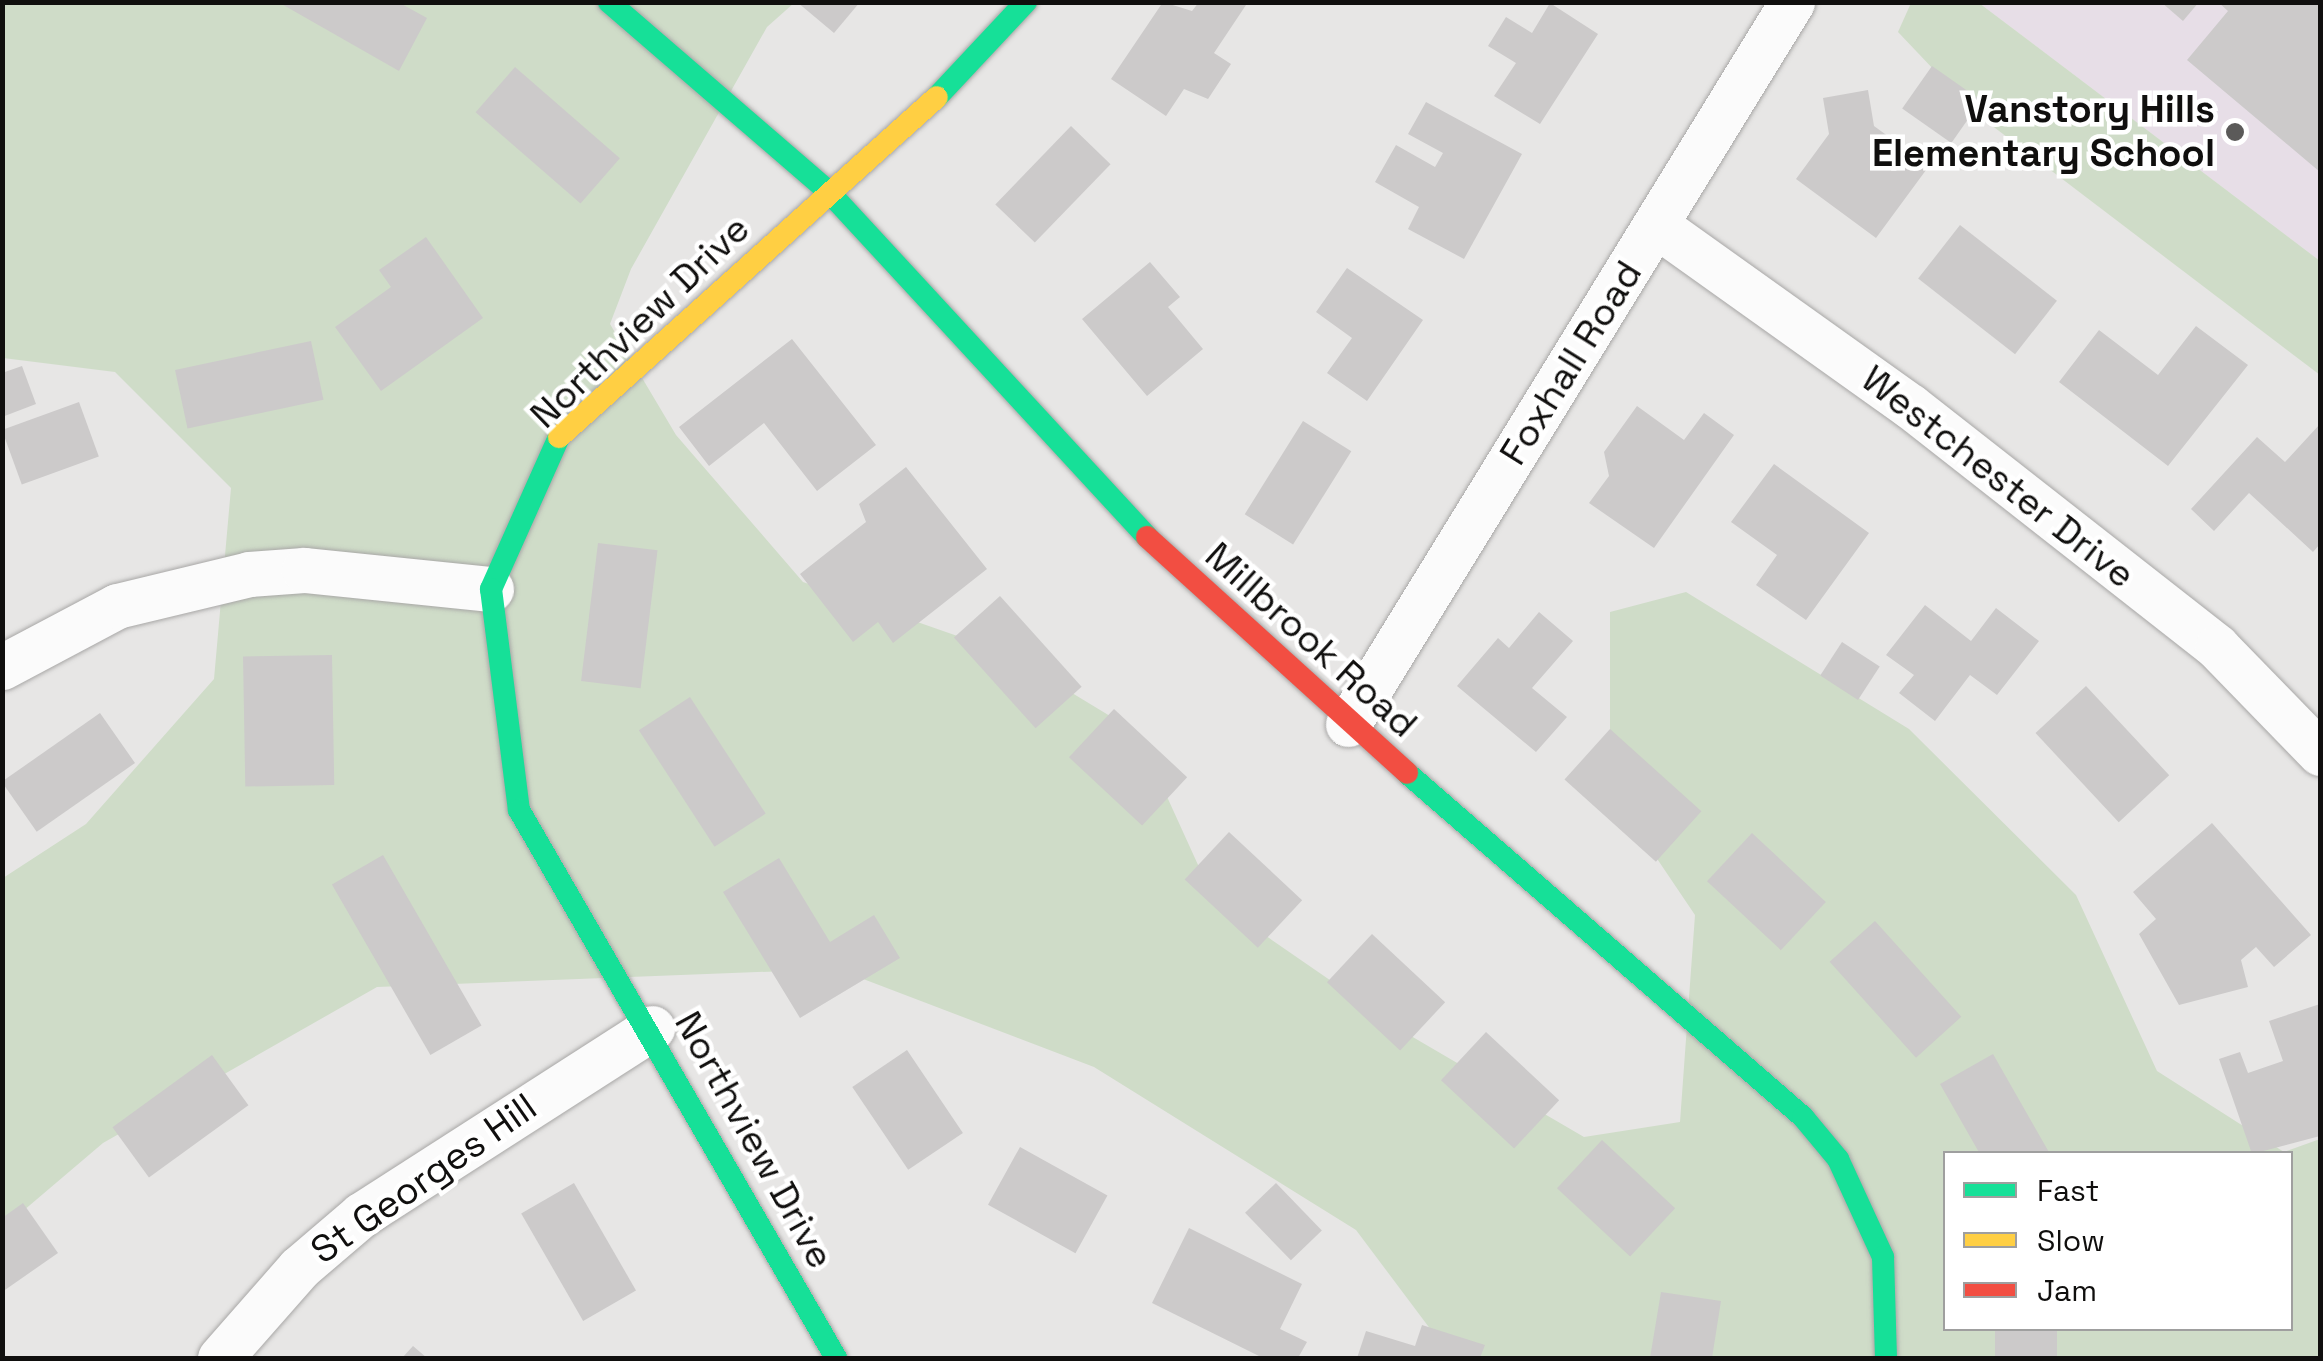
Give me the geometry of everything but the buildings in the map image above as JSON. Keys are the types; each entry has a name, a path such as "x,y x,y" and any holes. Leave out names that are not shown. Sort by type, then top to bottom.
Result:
{"street":[{"name":"Millbrook Road","path":"608,2 829,192 1060,452 1348,724 1814,1131 1865,1206 1883,1258 1886,1358"},
{"name":"Northview Drive","path":"836,1358 652,1028 519,810 491,588 556,439 987,53 1026,2"},
{"name":"Foxhall Road","path":"1348,724 1792,2"},
{"name":"Westchester Drive","path":"1656,225 1910,406 2217,646 2320,752"},
{"path":"2,666 117,606 249,574 304,570 491,588"},
{"name":"St Georges Hill","path":"220,1358 299,1268 361,1215 652,1028"}],"shaded area":[{"name":"Vanstory Hills Elementary School","path":"1979,3 2320,3 2320,261"}],"green space":[{"path":"3,3 794,3 767,27 631,269 610,324 676,435 803,582 1006,653 1138,733 1214,900 1411,1036 1584,1137 1680,1122 1695,915 1610,789 1610,612 1686,592 1909,729 2076,895 2157,1071 2282,1151 1943,1151 1943,1331 2293,1331 2293,1151 2287,1151 2320,1139 2320,1358 1452,1358 1356,1230 1094,1067 837,969 377,987 103,1143 3,1228 3,878 86,824 214,679 231,488 115,372 3,358"},
{"path":"1911,3 1979,3 2320,261 2320,375 1974,112 1898,32"}],"traffic: fast":[{"path":"609,2 829,192 1147,537"},
{"path":"937,97 1026,2"},
{"path":"559,437 491,589 519,810 836,1358"},
{"path":"1407,773 1803,1117 1838,1159 1883,1257 1886,1358"}],"traffic: slow":[{"path":"559,437 937,97"}],"traffic: jam":[{"path":"1147,537 1407,773"}],"place":[{"name":"Vanstory Hills Elementary School","path":"2235,132"}]}
